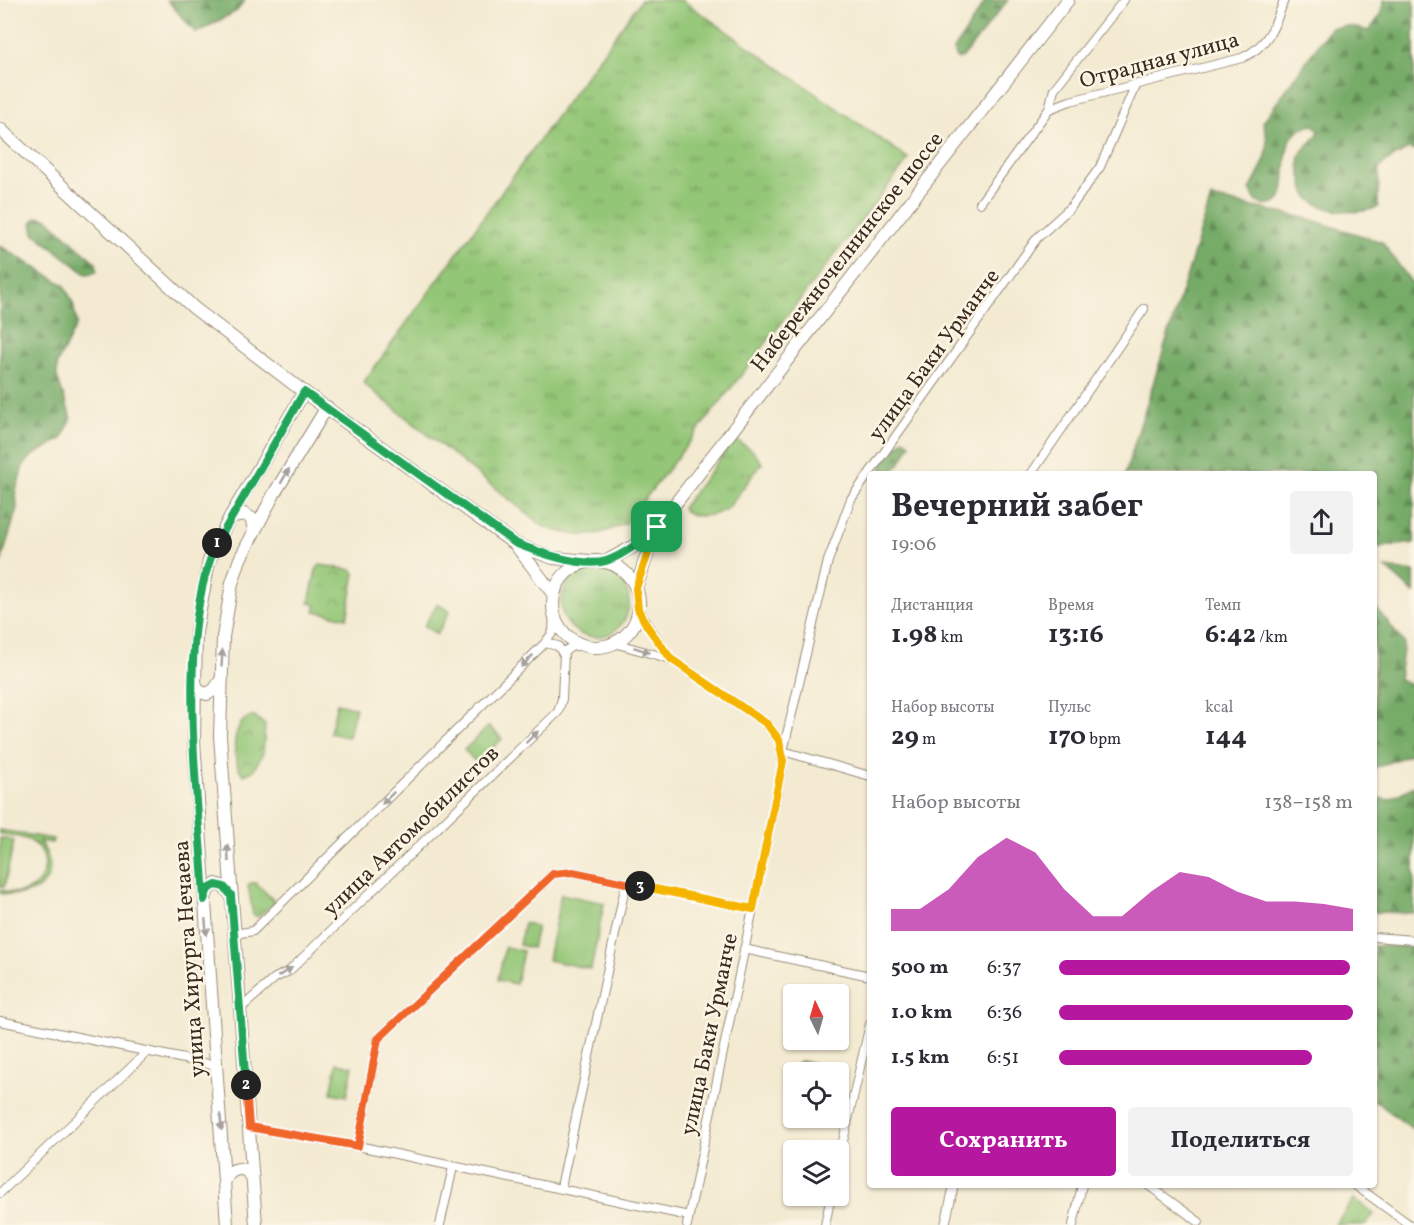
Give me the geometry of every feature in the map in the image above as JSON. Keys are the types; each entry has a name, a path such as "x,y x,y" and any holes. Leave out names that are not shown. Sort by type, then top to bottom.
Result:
{"main road":[{"name":"Набережночелнинское шоссе","path":"605,562 636,545 657,527 1068,0"},
{"path":"0,129 175,292 304,392 515,543 552,558 605,562 623,571 636,588 638,609 630,629 614,643 593,646 568,636 554,612 554,595 557,585 570,569 590,561"},
{"name":"улица Хирурга Нечаева","path":"227,1225 218,1066 194,741 196,632 204,577 209,561 230,517 304,392"},
{"path":"256,1225 220,736 223,637 232,583 254,529 327,407"},
{"path":"230,517 244,514 251,518 254,529"},
{"name":"Набережночелнинское шоссе","path":"636,588 657,527"},
{"path":"515,543 554,595"},
{"path":"194,678 198,691 207,694 214,690 220,680"},
{"path":"204,900 208,889 216,885 224,887 231,895"},
{"path":"225,1181 227,1175 237,1168 244,1169 252,1177"}],"street":[{"path":"980,203 1049,109 1054,89 1124,0"},
{"name":"Отрадная улица","path":"1049,109 1136,84 1234,61 1251,54 1270,35 1284,0"},
{"name":"улица Баки Урманче","path":"870,471 1037,238 1071,207 1100,166 1136,84"},
{"path":"1033,471 1144,309"},
{"name":"улица Баки Урманче","path":"687,1225 782,769 783,751 828,561 851,498 867,476"},
{"path":"638,609 671,659"},
{"name":"улица Автомобилистов","path":"234,934 253,931 544,643 553,632 554,612"},
{"path":"544,643 558,646 563,654 572,646 593,646"},
{"path":"614,643 671,659 767,724 774,732 783,751 867,775"},
{"name":"улица Автомобилистов","path":"240,1010 275,978 289,971 558,712 562,699 563,654"},
{"path":"358,1146 378,1039 553,874 573,872 753,909"},
{"path":"561,1187 626,883"},
{"path":"1377,937 1414,940"},
{"path":"744,949 867,975"},
{"path":"0,1021 218,1066"},
{"path":"843,1140 867,1037"},
{"path":"0,1193 148,1051"},
{"path":"249,1127 358,1146 561,1187 689,1216"},
{"path":"440,1225 453,1167"},
{"path":"945,1225 953,1188"},
{"path":"1073,1225 1081,1188"},
{"path":"1152,1188 1199,1222"},
{"path":"1359,1188 1410,1225"},
{"path":"825,1225 829,1206"}],"green space":[{"path":"167,0 245,0 237,11 196,33"},
{"path":"641,0 682,0 909,159 627,522 604,532 577,535 544,527 363,383"},
{"path":"986,0 1008,0 963,57 958,59 955,57 954,50"},
{"path":"1384,0 1414,0 1414,151 1409,148 1384,163 1379,169 1378,207 1361,211 1342,211 1315,202 1308,197 1305,191 1299,162 1300,156 1319,131 1314,125 1301,129 1288,145 1283,192 1279,201 1264,206 1257,202 1250,190 1266,158 1267,142 1263,122 1330,28 1348,26 1369,31 1380,16"},
{"path":"1211,198 1305,218 1382,242 1414,286 1414,543 1377,548 1377,471 1126,471"},
{"path":"36,218 48,219 96,263 97,270 94,273 86,274 34,233 32,223"},
{"path":"0,246 64,285 73,303 77,324 57,364 57,377 71,418 63,438 32,456 23,466 16,491 17,508 0,566"},
{"path":"904,439 910,443 896,468 891,471 881,471 882,464"},
{"path":"738,441 753,451 762,463 728,508 707,516 685,512 682,508 731,444"},
{"path":"320,565 352,570 355,573 347,618 314,611 316,605 309,603 316,570"},
{"path":"1386,568 1414,572 1414,593"},
{"path":"595,569 608,572 619,579 626,590 629,603 626,616 619,627 608,634 595,637 582,634 571,627 564,616 561,603 564,590 571,579 582,572"},
{"path":"437,604 450,611 437,634 424,626"},
{"path":"1377,609 1404,643 1399,679 1414,687 1414,753 1377,767"},
{"path":"337,703 356,708 348,737 330,733"},
{"path":"255,716 265,725 263,753 253,771 244,775 236,761 235,741 241,724 247,718"},
{"path":"489,726 502,739 477,763 464,750"},
{"path":"1414,786 1414,913 1377,912 1377,798 1388,800"},
{"path":"0,830 53,839 52,843 39,841 47,854 50,865 49,875 36,890 14,895 0,893 0,890 17,893 31,889 42,877 45,862 39,847 32,842 21,837 0,834"},
{"path":"0,838 14,841 4,887 0,886"},
{"path":"256,883 275,902 258,917 253,915 248,885"},
{"path":"561,894 604,903 591,969 548,960"},
{"path":"524,923 537,926 532,948 519,945"},
{"path":"1377,946 1414,947 1414,1130 1377,1102"},
{"path":"505,947 523,951 516,984 498,980"},
{"path":"337,1063 353,1066 347,1096 331,1093"},
{"path":"1354,1199 1374,1214 1366,1225 1335,1225"}],"route":[{"path":"304,392 515,543 552,558 605,562 636,545 657,527 644,558 636,588 638,609 647,626 671,659 767,724 779,740 783,751 782,769 753,909 573,872 553,874 378,1039 358,1146 249,1127 231,895 224,887 216,885 208,889 204,900 194,741 196,632 200,598 209,561 230,517 304,392"}]}
